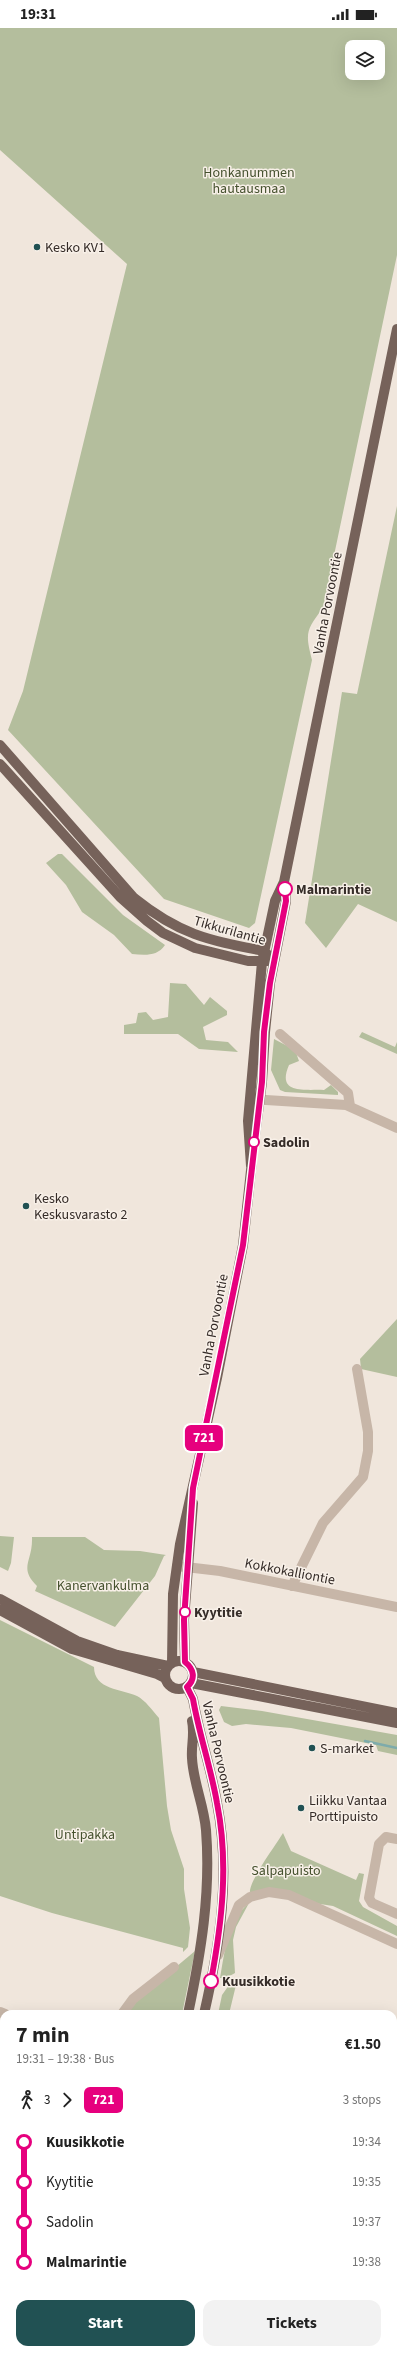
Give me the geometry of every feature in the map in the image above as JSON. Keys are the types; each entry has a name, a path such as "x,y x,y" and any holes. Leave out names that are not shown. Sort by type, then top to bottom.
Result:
{"main road":[{"name":"Vanha Porvoontie","path":"170,1664 176,1566 184,1519 193,1488 243,1245 251,1166 262,962 275,901 284,882 397,329"},
{"name":"Tikkurilantie","path":"0,745 134,898 151,912 174,926 197,937 264,951 274,960"},
{"name":"Tikkurilantie","path":"0,764 120,897 147,922 163,933 195,948 262,962 274,960"},
{"name":"Vanha Porvoontie","path":"255,1099 274,960 286,901 284,882"},
{"name":"Vanha Porvoontie","path":"185,1662 184,1620 193,1488"},
{"path":"0,1599 77,1641 117,1655 170,1664 185,1662 193,1672 397,1713"},
{"path":"0,1610 72,1648 157,1674 165,1678 172,1687 186,1686 397,1723"},
{"path":"165,1678 170,1664"},
{"path":"186,1686 193,1672"},
{"name":"Vanha Porvoontie","path":"186,1686 193,1699 217,1803 222,1838 224,1885 214,1968 205,2010"},
{"name":"Vanha Porvoontie","path":"186,1686 194,1730 192,1759 206,1827 208,1856 206,1921 189,2010"}],"street":[{"path":"280,1034 348,1093 350,1106"},
{"path":"255,1099 350,1106 397,1128"},
{"path":"292,1586 323,1523 363,1477 368,1451 368,1432 357,1369"},
{"name":"Kokkokalliontie","path":"176,1566 292,1586 397,1607"},
{"path":"397,1839 386,1837 379,1844 369,1898 372,1903 397,1914"},
{"path":"214,1968 231,1921 239,1905 250,1897 269,1892 289,1895 397,1944"},
{"path":"125,2010 133,1999 174,1967"}],"green space":[{"name":"Honkanummen hautausmaa","path":"0,28 397,28 397,255 323,608 308,632 308,644 312,660 255,923 249,928 164,899 8,730 23,691 127,264 0,150"},
{"path":"397,506 397,922 358,904 326,948 305,923 342,692 357,694"},
{"path":"58,854 62,854 123,915 165,945 162,949 158,952 150,954 132,954 114,935 82,912 66,885 46,863"},
{"path":"170,983 186,984 204,1005 210,997 227,1011 227,1015 203,1027 206,1040 228,1042 238,1052 199,1049 178,1034 124,1034 124,1025 136,1023 138,1013 146,1012 153,1020 168,1017"},
{"path":"362,1032 395,1047 397,1042 397,1054 359,1037"},
{"path":"274,1039 295,1050 299,1061 289,1065 286,1081 289,1086 301,1090 324,1090 331,1085 338,1092 338,1095 285,1092 280,1090 271,1070"},
{"path":"397,1319 397,1377 361,1369 360,1359"},
{"path":"0,1536 14,1537 11,1563 8,1571 0,1567"},
{"name":"Kanervankulma","path":"32,1537 85,1537 104,1550 140,1551 166,1555 164,1556 155,1576 115,1627 35,1591 37,1586 28,1574 27,1569 31,1553"},
{"name":"Untipakka","path":"0,1620 94,1667 95,1675 104,1684 110,1688 137,1696 149,1706 159,1718 167,1806 171,1830 184,1869 184,1889 190,1928 188,1947 183,1952 183,1948 52,1913 0,1896"},
{"path":"221,1706 262,1711 397,1735 397,1755 378,1751 376,1745 291,1728 246,1724 232,1726 224,1722 219,1710"},
{"name":"Salpapuisto","path":"283,1833 291,1851 356,1880 359,1873 364,1874 359,1901 363,1907 397,1926 397,1936 333,1906 250,1893 253,1881"},
{"path":"249,1903 236,1927 233,1940 235,1973 226,1978 220,1978 231,1928 242,1910"},
{"path":"195,1951 183,2010 129,2010 139,1998"},
{"path":"234,1978 237,1981 230,2010 219,2010 222,1995"}],"waterway":[{"path":"365,1741 397,1748"}],"bus line":[{"name":"721","path":"211,1981 221,1922 224,1885 222,1838 217,1803 193,1699 187,1687 191,1683 193,1675 189,1665 185,1662 184,1620 193,1488 224,1346 243,1245 256,1122 262,1082 264,1032 270,983 280,939 286,901 285,889"}],"place":[{"name":"Kesko KV1","path":"37,247"},
{"name":"Malmarintie","path":"285,889"},
{"name":"Sadolin","path":"254,1142"},
{"name":"Kesko Keskusvarasto 2","path":"26,1206"},
{"name":"Kyytitie","path":"185,1612"},
{"name":"S-market","path":"312,1748"},
{"name":"Liikku Vantaa Porttipuisto","path":"301,1808"},
{"name":"Kuusikkotie","path":"211,1981"}]}
